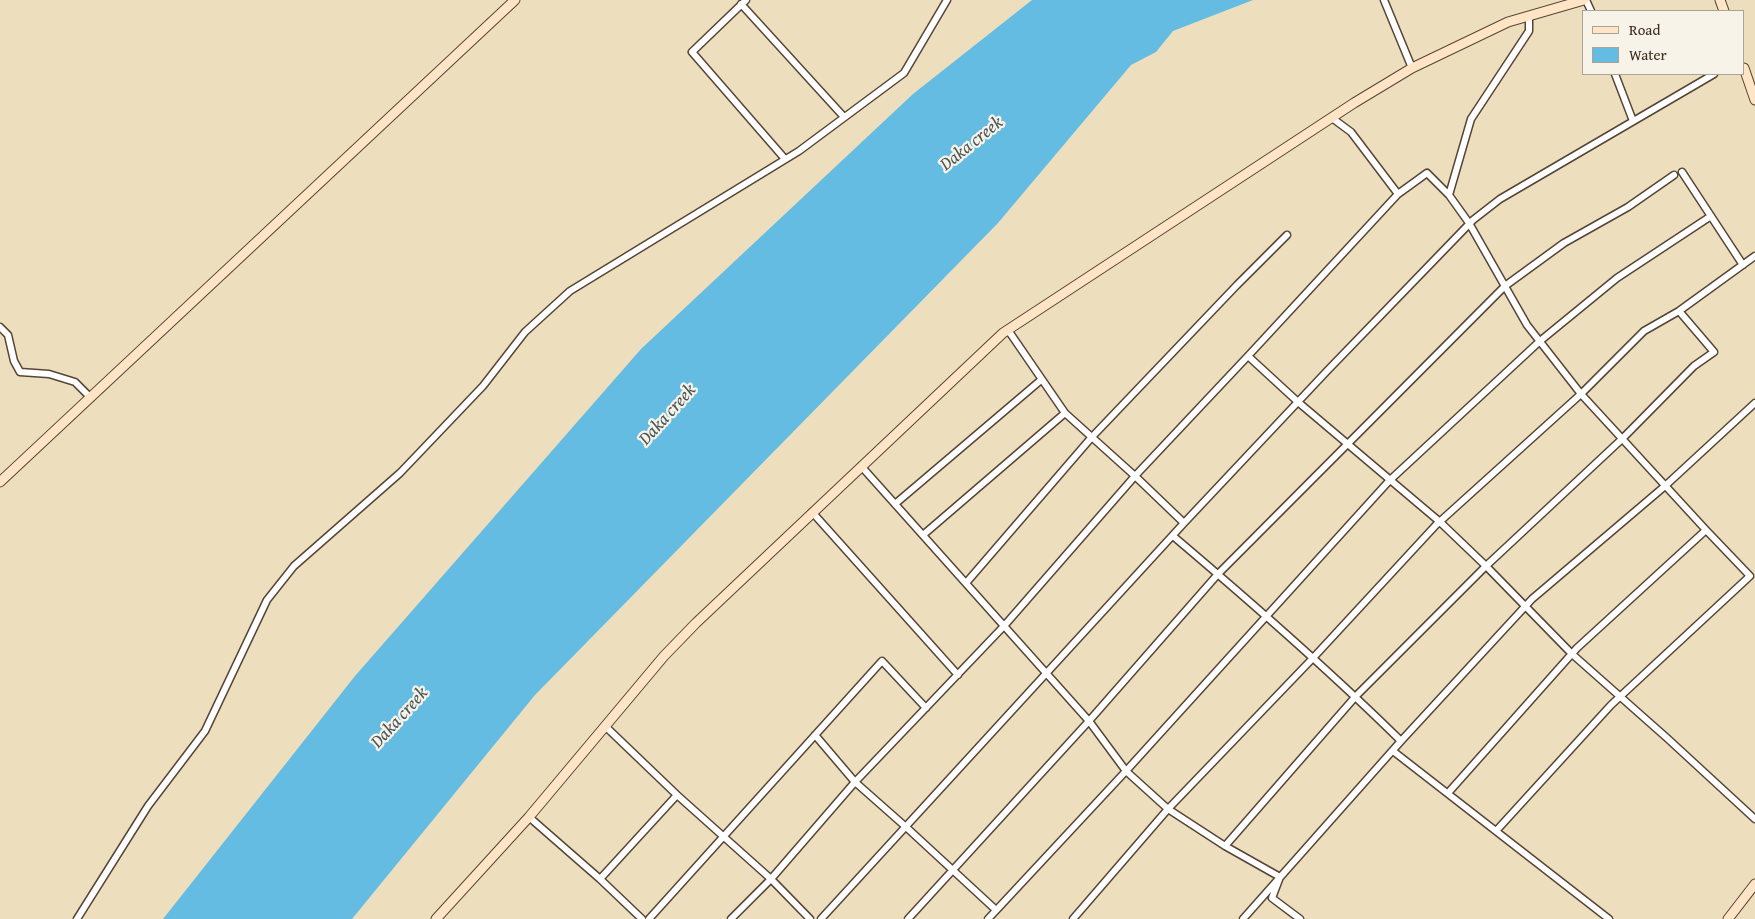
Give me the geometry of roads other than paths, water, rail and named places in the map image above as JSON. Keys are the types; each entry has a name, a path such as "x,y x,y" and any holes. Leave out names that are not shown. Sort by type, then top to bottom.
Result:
{"street":[{"path":"0,482 515,0"},
{"path":"77,919 148,806 205,731 267,600 294,566 400,473 483,386 525,332 570,291 786,159 904,73 948,0"},
{"path":"1384,0 1412,68"},
{"path":"436,919 529,817 664,656 696,623 812,512 1008,330 1332,118 1412,68 1508,22 1585,0"},
{"path":"786,159 692,52 744,2 844,118"},
{"path":"1449,195 1471,119 1529,31 1529,16"},
{"path":"1745,71 1755,100"},
{"path":"1615,75 1633,121"},
{"path":"821,919 1172,536 1469,223 1500,199 1712,75"},
{"path":"1332,118 1351,132 1398,194"},
{"path":"1682,172 1743,265"},
{"path":"731,919 771,879 855,782 1004,626 1135,476 1398,194 1427,173 1449,195 1469,223 1527,325 1581,394 1750,576 1620,697 1496,830"},
{"path":"908,919 1088,721 1218,574 1505,286 1564,243 1628,207 1674,175"},
{"path":"988,919 1126,771 1389,481 1540,341 1617,278 1712,216"},
{"path":"966,583 1092,438 1237,284 1287,235"},
{"path":"1073,919 1168,809 1440,522 1581,394 1644,331 1679,311 1755,256"},
{"path":"1225,846 1356,696 1486,566 1622,439 1694,366 1714,352 1679,311"},
{"path":"0,327 8,335 14,360 20,372 49,374 75,382 91,398"},
{"path":"1008,330 1065,413 1135,476 1184,524"},
{"path":"1248,356 1389,481 1440,522 1572,654 1755,819"},
{"path":"895,504 1041,380"},
{"path":"1243,919 1401,741 1526,606 1666,486 1755,403"},
{"path":"923,535 1065,413"},
{"path":"861,466 1088,721 1126,771 1168,809 1225,846 1280,877"},
{"path":"812,512 958,675"},
{"path":"1448,793 1572,654 1706,530"},
{"path":"1172,536 1218,574 1356,696 1401,741"},
{"path":"649,919 882,661 926,708"},
{"path":"604,726 677,795 771,879 810,919"},
{"path":"816,734 855,782 996,910"},
{"path":"1393,751 1609,919"},
{"path":"600,879 677,795"},
{"path":"529,817 600,879 642,919"},
{"path":"1280,877 1272,898 1300,919"},
{"path":"1728,919 1755,884"}],"water":[{"name":"Daka creek","path":"1032,0 1253,0 1173,31 1156,52 1131,65 998,223 535,695 352,919 163,919 355,676 641,349 913,94"}]}
